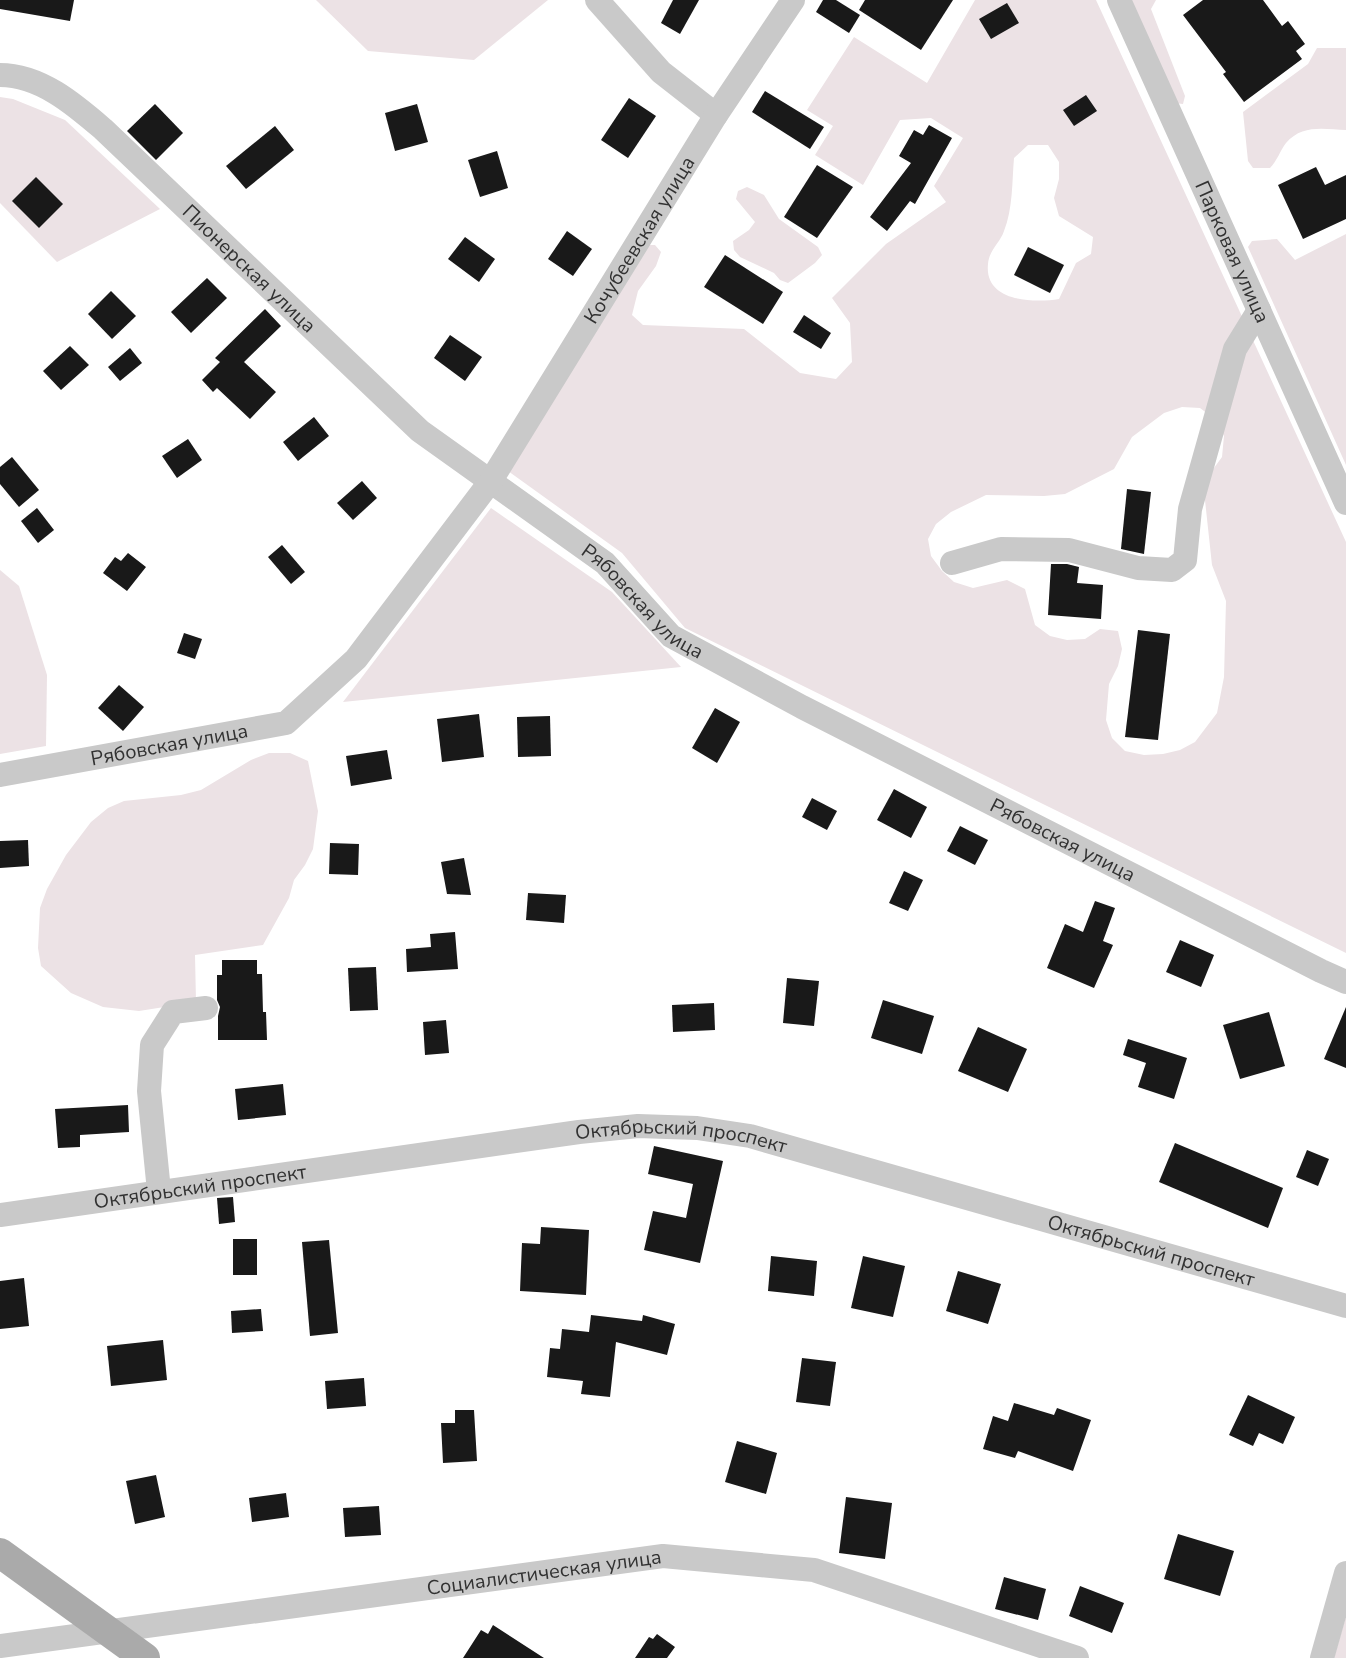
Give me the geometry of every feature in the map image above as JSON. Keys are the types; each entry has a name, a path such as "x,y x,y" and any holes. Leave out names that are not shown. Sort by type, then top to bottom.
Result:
{"main road":[{"path":"0,1553 145,1658"}],"street":[{"path":"597,0 661,72 716,116"},
{"name":"Кочубеевская улица","path":"490,482 716,116 793,0"},
{"name":"Парковая улица","path":"1119,0 1344,493"},
{"name":"Пионерская улица","path":"0,75 37,83 70,101 103,129 420,430 490,482"},
{"path":"952,563 1001,549 1069,550 1137,568 1172,570 1185,560 1190,509 1234,349 1259,310"},
{"name":"Рябовская улица","path":"0,775 286,723 356,659 490,482 605,563 670,636 813,712 1346,982"},
{"path":"159,1191 149,1091 152,1045 173,1012 206,1008"},
{"name":"Октябрьский проспект","path":"0,1215 579,1132 638,1126 697,1128 750,1136 1346,1306"},
{"name":"Социалистическая улица","path":"0,1646 663,1556 814,1570 1077,1658"},
{"path":"1322,1658 1346,1574"}],"shaded area":[{"path":"316,0 548,0 474,60 368,51"},
{"path":"975,0 1096,0 1346,542 1346,953 685,628 622,553 508,471 645,245 655,245 661,252 656,266 638,291 632,315 643,325 744,329 800,373 836,379 852,362 850,323 832,298 886,244 946,202 934,186 963,138 931,118 900,120 863,185 815,155 833,126 807,110 854,37 927,83","holes":["1028,145 1048,145 1059,162 1059,179 1054,198 1059,216 1093,237 1091,254 1076,263 1059,299 1037,301 1013,297 1002,293 989,277 989,259 1002,235 1009,214 1014,158","1182,407 1200,408 1216,420 1224,436 1222,457 1211,472 1204,491 1212,565 1226,601 1224,677 1217,713 1195,742 1180,750 1144,755 1125,751 1112,738 1106,720 1109,684 1118,666 1122,649 1118,631 1100,629 1085,639 1067,640 1050,636 1035,625 1025,589 1007,580 973,588 954,582 931,556 928,539 936,524 951,512 986,495 1065,494 1114,469 1132,437 1164,413"]},
{"path":"1129,0 1156,0 1151,9 1185,96 1183,104 1174,103"},
{"path":"1317,48 1346,48 1346,130 1306,130 1286,143 1270,168 1253,168 1248,161 1243,112 1308,64"},
{"path":"0,97 13,99 65,120 160,209 57,262 0,203"},
{"path":"747,187 764,195 779,219 818,247 822,255 788,283 780,280 774,273 740,257 734,250 733,241 749,230 755,222 736,199 738,191"},
{"path":"1346,234 1346,465 1248,247 1252,241 1277,239 1295,260"},
{"path":"491,508 612,592 681,667 343,702"},
{"path":"0,570 19,586 47,675 46,746 0,754"},
{"path":"269,753 290,753 308,761 318,811 313,849 294,880 289,898 263,945 195,955 196,1002 139,1011 103,1007 71,993 41,966 38,948 40,908 47,889 66,855 91,822 108,808 124,801 181,795 201,790 251,760"},
{"path":"1346,1616 1346,1658 1334,1658"}],"building":[{"path":"0,0 74,0 70,21 0,9"},
{"path":"673,0 699,0 680,34 661,23"},
{"path":"823,0 836,0 860,15 849,33 816,12"},
{"path":"865,0 953,0 921,50 859,10"},
{"path":"1203,0 1263,0 1282,26 1288,21 1305,44 1296,51 1302,59 1244,102 1223,74 1226,72 1183,15"},
{"path":"1007,3 1019,23 991,39 979,19"},
{"path":"765,91 824,127 810,149 752,112"},
{"path":"1086,95 1097,111 1074,126 1063,110"},
{"path":"629,98 656,116 628,158 601,140"},
{"path":"155,104 183,133 156,160 127,131"},
{"path":"417,104 428,142 395,151 385,113"},
{"path":"929,125 952,138 915,204 910,201 887,231 870,217 911,163 899,156 914,130 923,135"},
{"path":"275,126 294,150 246,189 226,166"},
{"path":"497,151 508,188 480,197 468,160"},
{"path":"817,165 853,187 817,238 784,217"},
{"path":"1316,167 1325,185 1346,175 1346,219 1303,239 1278,185"},
{"path":"36,177 63,204 39,228 12,201"},
{"path":"567,231 592,249 573,276 548,259"},
{"path":"465,237 495,259 479,282 448,259"},
{"path":"1028,247 1064,265 1050,293 1014,275"},
{"path":"725,255 783,292 763,324 704,287"},
{"path":"207,278 227,298 191,333 171,312"},
{"path":"111,291 136,316 112,339 88,314"},
{"path":"265,309 281,326 244,362 276,392 250,419 217,388 213,392 202,380 220,362 215,358"},
{"path":"804,315 831,333 821,349 793,332"},
{"path":"450,335 482,357 465,381 434,358"},
{"path":"70,346 89,365 61,390 43,371"},
{"path":"130,348 142,363 120,381 108,367"},
{"path":"314,417 329,436 298,461 283,442"},
{"path":"188,439 202,460 177,478 162,456"},
{"path":"12,457 39,490 19,507 0,484 0,467"},
{"path":"362,481 377,498 353,520 337,503"},
{"path":"1127,489 1151,492 1144,554 1121,549"},
{"path":"37,508 54,530 38,543 21,521"},
{"path":"282,545 305,572 291,584 268,557"},
{"path":"128,553 146,567 127,591 103,573 115,557 121,561"},
{"path":"1051,564 1079,567 1077,583 1103,585 1101,619 1048,615"},
{"path":"1138,630 1170,634 1158,740 1125,737"},
{"path":"184,633 202,639 195,659 177,653"},
{"path":"119,685 144,707 123,731 98,708"},
{"path":"715,708 740,722 717,763 692,748"},
{"path":"479,714 484,757 442,762 437,719"},
{"path":"550,716 551,756 518,757 517,717"},
{"path":"387,750 392,779 351,786 346,756"},
{"path":"894,789 927,807 911,838 877,820"},
{"path":"812,798 837,811 827,830 802,817"},
{"path":"960,826 988,840 975,865 947,851"},
{"path":"28,840 29,866 0,868 0,841"},
{"path":"330,843 359,844 358,875 329,874"},
{"path":"464,858 471,895 447,894 441,862"},
{"path":"904,871 923,880 908,911 889,903"},
{"path":"528,893 566,895 564,923 526,920"},
{"path":"1095,901 1115,908 1103,941 1113,945 1094,988 1047,968 1065,924 1083,932"},
{"path":"455,932 458,969 407,972 406,949 431,947 430,934"},
{"path":"1180,940 1214,955 1201,987 1166,972"},
{"path":"222,960 257,960 257,974 262,974 263,1012 266,1012 267,1040 218,1040 220,1007 217,1000 217,975 222,975"},
{"path":"376,967 378,1010 350,1011 348,968"},
{"path":"787,978 819,981 814,1026 783,1023"},
{"path":"883,1000 934,1016 922,1054 871,1038"},
{"path":"714,1003 715,1030 673,1032 672,1005"},
{"path":"1346,1007 1346,1068 1324,1059"},
{"path":"1269,1012 1285,1066 1240,1079 1223,1025"},
{"path":"446,1020 449,1053 425,1055 423,1022"},
{"path":"978,1027 1027,1049 1008,1092 958,1071"},
{"path":"1128,1039 1187,1058 1174,1099 1138,1087 1146,1063 1123,1055"},
{"path":"283,1084 286,1115 238,1120 235,1089"},
{"path":"128,1105 129,1132 80,1135 80,1147 58,1148 55,1109"},
{"path":"1175,1143 1283,1188 1268,1228 1159,1182"},
{"path":"654,1146 723,1161 700,1263 644,1250 653,1211 686,1218 693,1184 648,1174"},
{"path":"1307,1150 1329,1159 1318,1186 1296,1177"},
{"path":"233,1197 235,1222 219,1224 217,1198"},
{"path":"541,1227 589,1230 586,1295 520,1291 522,1243 540,1244"},
{"path":"233,1239 257,1239 257,1275 233,1275"},
{"path":"329,1240 338,1333 310,1336 302,1242"},
{"path":"771,1256 817,1261 814,1296 768,1291"},
{"path":"863,1256 905,1266 893,1317 851,1308"},
{"path":"958,1271 1001,1284 988,1324 946,1311"},
{"path":"24,1278 29,1326 0,1329 0,1281"},
{"path":"261,1309 263,1331 232,1333 231,1311"},
{"path":"591,1315 642,1321 643,1315 675,1324 667,1355 616,1342 610,1397 581,1394 583,1381 547,1377 550,1348 560,1349 562,1329 589,1332"},
{"path":"163,1340 167,1380 111,1386 107,1346"},
{"path":"802,1358 836,1362 830,1406 796,1402"},
{"path":"364,1378 366,1406 327,1409 325,1381"},
{"path":"1248,1395 1295,1417 1283,1444 1259,1433 1253,1446 1229,1435"},
{"path":"1014,1403 1054,1415 1057,1408 1091,1420 1073,1471 1018,1451 1015,1458 983,1449 993,1416 1008,1421"},
{"path":"455,1410 474,1410 477,1461 443,1463 441,1423 455,1423"},
{"path":"737,1441 777,1453 766,1494 725,1482"},
{"path":"156,1475 165,1517 135,1524 126,1481"},
{"path":"286,1493 289,1517 252,1522 249,1498"},
{"path":"846,1497 892,1503 885,1559 839,1553"},
{"path":"379,1506 381,1535 345,1537 343,1508"},
{"path":"1178,1534 1234,1551 1220,1596 1164,1579"},
{"path":"1004,1577 1046,1589 1038,1620 995,1609"},
{"path":"1080,1586 1124,1603 1112,1633 1069,1616"},
{"path":"493,1625 544,1658 463,1658 481,1630 488,1634"},
{"path":"657,1634 675,1647 667,1658 635,1658 649,1637 653,1639"}]}
